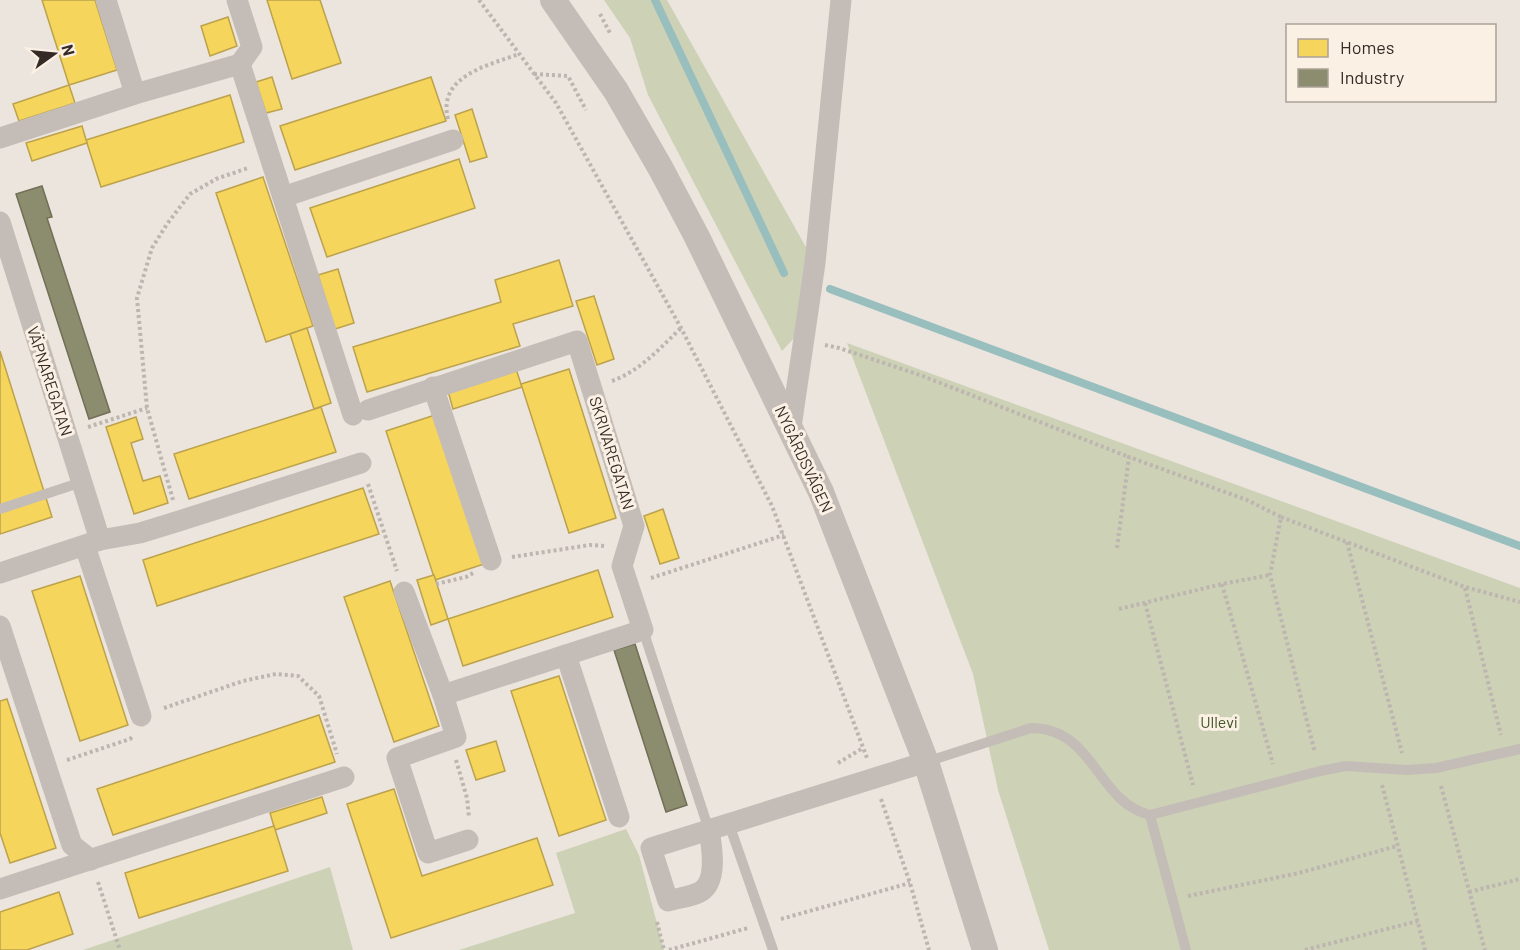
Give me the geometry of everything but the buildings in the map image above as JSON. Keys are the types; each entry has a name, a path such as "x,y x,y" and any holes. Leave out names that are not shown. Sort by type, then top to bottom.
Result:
{"street":[{"path":"106,0 135,94"},
{"path":"0,138 135,94 240,64 252,47 237,0"},
{"name":"NYGÅRDSVÄGEN","path":"553,0 597,62 645,141 697,237 821,492 926,762 985,950"},
{"path":"791,427 815,263 841,0"},
{"path":"240,64 283,196 453,140"},
{"name":"SKRIVAREGATAN","path":"283,196 361,412 577,341 634,526 622,566 643,630"},
{"name":"VÄPNAREGATAN","path":"0,222 82,482 93,543 141,716"},
{"path":"433,387 491,560"},
{"path":"0,573 93,543 140,533 361,463"},
{"path":"404,592 444,695 456,737 397,758 428,853 468,840"},
{"path":"0,626 72,845 90,860"},
{"path":"444,695 643,630"},
{"path":"566,655 619,817"},
{"path":"709,830 926,762"},
{"path":"0,888 345,777"}],"lane":[{"path":"0,509 82,482"},
{"path":"643,630 709,830"},
{"path":"926,762 1031,728 1045,728 1068,738 1079,748 1124,804 1140,813 1150,815 1347,766 1407,770 1436,768 1520,749"},
{"path":"1150,815 1186,950"},
{"path":"729,824 773,950"}],"path":[{"path":"479,0 556,103 681,328 772,506 874,778 910,883 929,950"},
{"path":"453,140 446,110 449,93 457,81 519,54"},
{"path":"534,74 568,76 586,110"},
{"path":"179,521 147,408 137,298 152,248 190,194 216,178 271,160"},
{"path":"591,388 626,376 647,361 681,328"},
{"path":"803,342 839,348 920,375 1129,457 1247,500 1281,517 1465,587 1520,602"},
{"path":"67,434 147,408"},
{"path":"1117,548 1129,457"},
{"path":"361,463 404,592"},
{"path":"1281,517 1270,575 1320,771"},
{"path":"628,585 784,535"},
{"path":"1347,541 1407,770"},
{"path":"436,584 466,577 491,560 590,545 627,548"},
{"path":"1119,609 1270,575"},
{"path":"1222,584 1278,782"},
{"path":"1465,587 1505,752"},
{"path":"1145,603 1198,804"},
{"path":"46,766 130,739 140,729 141,716 243,681 276,674 298,676 319,696 345,777"},
{"path":"450,739 467,798 471,828 468,840"},
{"path":"1374,768 1384,790 1425,950"},
{"path":"1436,768 1485,950"},
{"path":"1173,900 1299,873 1397,846"},
{"path":"90,860 120,950"},
{"path":"1469,892 1520,879"},
{"path":"669,950 910,883"},
{"path":"1305,950 1418,921"}],"green space":[{"path":"604,0 667,0 807,249 795,337 782,351 648,95 630,38"},
{"name":"Ullevi","path":"847,343 1520,588 1520,950 1049,950 998,790 973,674"},
{"path":"626,829 639,855 664,950 459,950 575,913 556,853"},
{"path":"330,867 353,950 83,950"}],"waterway":[{"path":"655,0 784,273"},
{"path":"830,289 1520,546"}]}
